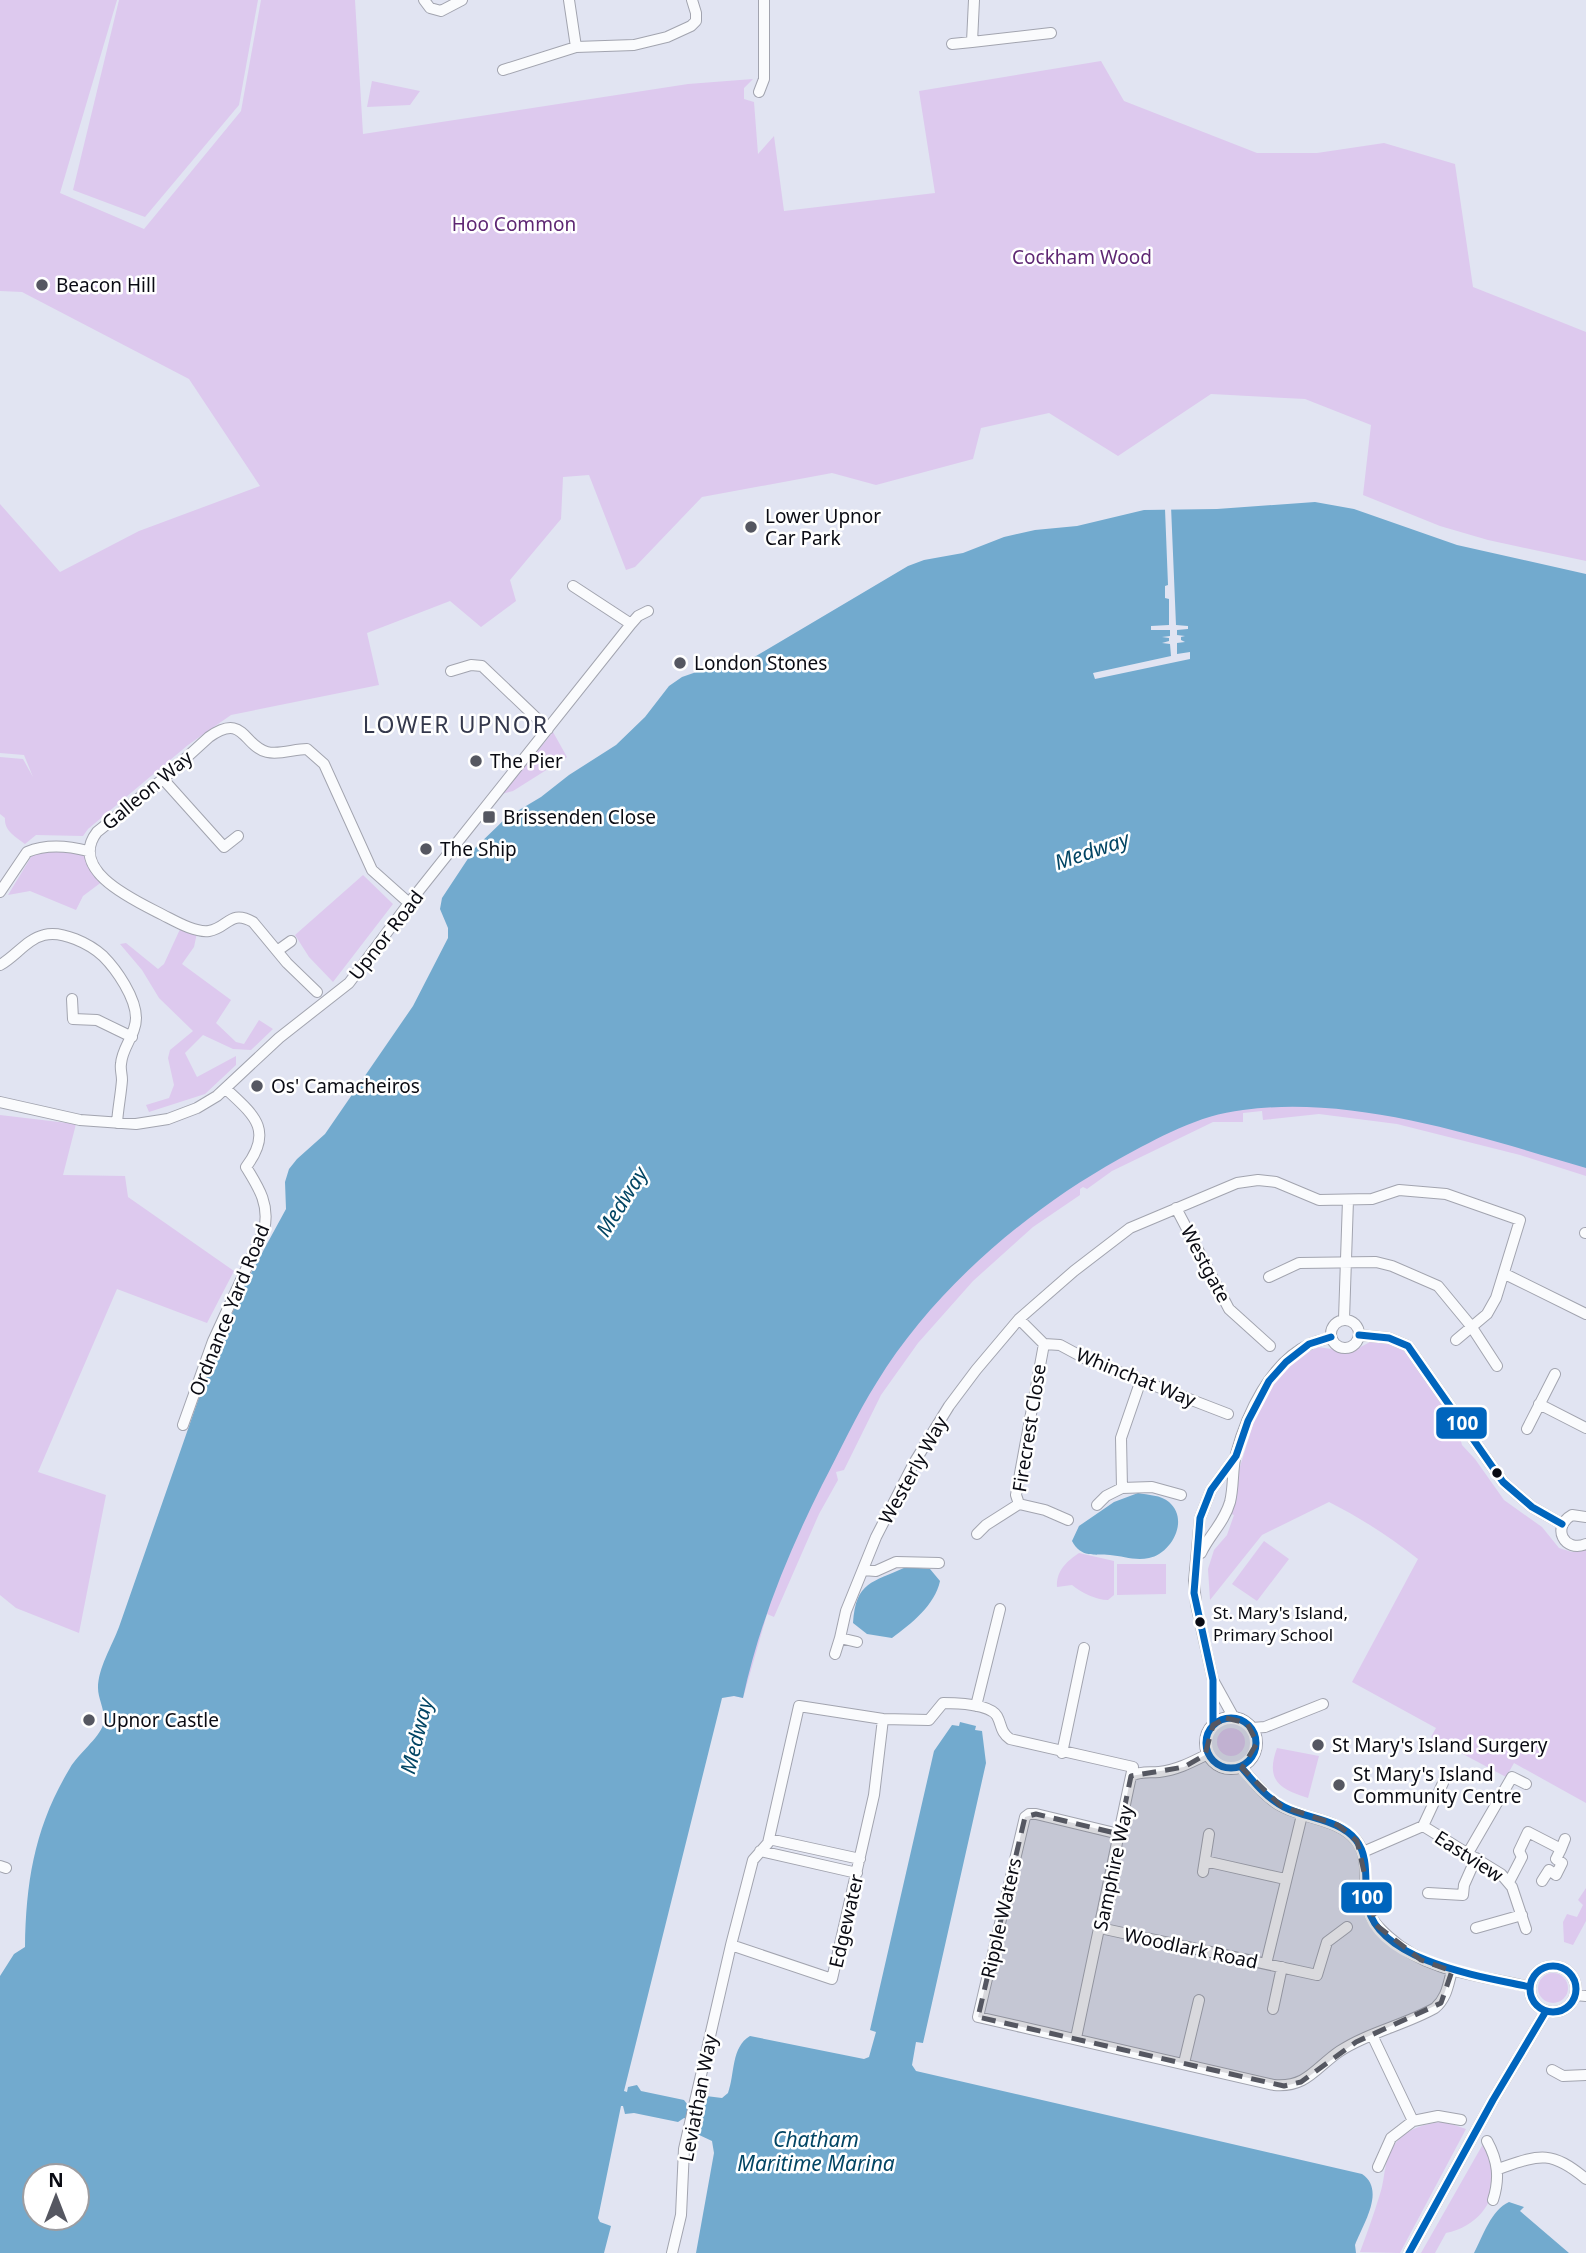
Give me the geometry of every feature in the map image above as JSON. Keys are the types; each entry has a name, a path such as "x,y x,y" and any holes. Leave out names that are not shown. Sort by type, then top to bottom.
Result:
{"street":[{"path":"424,0 430,8 441,11 462,0"},
{"path":"569,0 576,47"},
{"path":"503,70 576,47 634,45 667,37 696,21 692,0"},
{"path":"759,92 764,79 764,0"},
{"path":"972,41 974,0"},
{"path":"953,44 1051,33"},
{"path":"573,586 631,624"},
{"name":"Upnor Road","path":"0,1102 74,1119 140,1124 168,1119 197,1108 226,1089 279,1038 349,984 631,624 638,616 649,611"},
{"path":"451,671 471,665 482,666 548,729"},
{"name":"Galleon Way","path":"317,992 253,922 245,918 231,919 209,931 176,921 113,888 97,871 90,858 91,839 209,737 226,729 235,729 245,733 264,752 307,749 324,764 374,873 410,903"},
{"path":"163,779 223,847 238,836"},
{"path":"0,892 27,852 47,847 73,847 89,851"},
{"path":"0,965 10,960 35,938 55,934 68,937 103,956 129,995 135,1014 132,1037 121,1061 117,1123"},
{"path":"277,951 291,941"},
{"path":"72,999 73,1019 97,1020 132,1037"},
{"name":"Ordnance Yard Road","path":"183,1425 213,1341 264,1230 267,1217 262,1193 246,1167 259,1143 259,1126 248,1110 226,1089"},
{"name":"Westerly Way","path":"835,1654 846,1611 876,1537 914,1462 949,1406 1019,1319 1074,1271 1130,1228 1237,1183 1258,1180 1276,1182 1319,1200 1372,1199 1399,1190 1446,1195 1520,1220 1505,1274"},
{"path":"1344,1319 1348,1200"},
{"name":"Westgate","path":"1176,1208 1229,1309 1270,1346"},
{"path":"1269,1277 1299,1263 1376,1262 1392,1266 1438,1286 1472,1326 1497,1366"},
{"path":"1456,1340 1487,1314 1505,1274 1586,1314"},
{"name":"Firecrest Close","path":"1019,1319 1044,1345 1016,1495 1019,1504"},
{"path":"1344,1319 1353,1322 1359,1335 1355,1344 1345,1348 1336,1345 1331,1337 1334,1325 1344,1319"},
{"path":"1359,1335 1389,1338 1408,1346 1503,1482 1532,1507 1562,1524"},
{"path":"1196,1562 1205,1544 1219,1529 1230,1503 1236,1456 1253,1410 1269,1381 1286,1362 1309,1345 1331,1337"},
{"name":"Whinchat Way","path":"1044,1345 1060,1345 1084,1359 1228,1414"},
{"path":"1527,1429 1555,1374"},
{"path":"1122,1488 1121,1435 1140,1380"},
{"path":"1539,1404 1586,1429"},
{"path":"1213,1725 1226,1718 1234,1718 1252,1728 1255,1750 1247,1763 1233,1769 1218,1765 1208,1754 1206,1738 1213,1725 1213,1680 1195,1597 1201,1514 1211,1490 1236,1456"},
{"path":"1097,1505 1110,1493 1122,1488 1152,1487 1181,1495"},
{"name":"Firecrest Close","path":"977,1534 1019,1504 1045,1510 1068,1520"},
{"path":"1584,1512 1568,1516 1562,1524 1561,1534 1566,1542 1578,1547 1586,1544"},
{"path":"863,1570 876,1572 896,1562 939,1563"},
{"path":"976,1706 1000,1609"},
{"path":"840,1638 857,1642"},
{"path":"1057,1751 1084,1648"},
{"path":"1213,1680 1234,1718"},
{"path":"731,1945 753,1860 769,1839 799,1706 883,1719 929,1720 943,1703 976,1706 995,1713 1003,1734 1010,1740 1133,1767 1132,1776"},
{"path":"1252,1728 1265,1727 1323,1704"},
{"name":"Edgewater","path":"731,1945 832,1979 874,1795 883,1719"},
{"path":"1132,1776 1139,1772 1160,1772 1184,1767 1208,1754"},
{"path":"1241,1767 1263,1793 1281,1806 1338,1825 1357,1841 1363,1852 1368,1907 1376,1925 1397,1945 1421,1961 1452,1971 1530,1987"},
{"name":"Samphire Way","path":"1076,2038 1132,1776"},
{"path":"1428,1893 1462,1895 1472,1856 1512,1777 1526,1784"},
{"path":"1363,1852 1423,1826 1443,1783"},
{"name":"Ripple Waters","path":"1076,2038 978,2017 1025,1817 1035,1814 1119,1834"},
{"path":"1266,1964 1302,1815"},
{"name":"Eastview","path":"1423,1826 1501,1874 1509,1882 1527,1929"},
{"path":"1509,1882 1522,1857 1519,1851 1528,1832 1563,1844 1556,1859 1562,1863 1556,1875 1549,1870 1542,1881"},
{"path":"1209,1834 1204,1866 1285,1879"},
{"path":"769,1839 860,1859"},
{"path":"760,1852 857,1873"},
{"path":"1476,1928 1522,1915"},
{"name":"Woodlark Road","path":"1100,1928 1317,1975 1328,1942 1347,1927"},
{"name":"Leviathan Way","path":"673,2253 681,2215 684,2149 731,1945"},
{"path":"1557,1966 1571,1973 1581,1996 1560,2011 1546,2011 1533,2001 1530,1987 1536,1973 1542,1968 1557,1966"},
{"name":"Woodlark Road","path":"1273,2009 1282,1967"},
{"path":"1076,2038 1275,2085 1290,2085 1308,2078 1339,2051 1435,2008 1441,2003 1447,1990 1452,1971"},
{"path":"1184,2063 1199,2000"},
{"path":"1409,2253 1493,2099 1546,2011"},
{"path":"1372,2035 1413,2121"},
{"path":"1552,2070 1563,2076 1586,2075"},
{"path":"1378,2167 1391,2138 1413,2121 1438,2116 1461,2120"},
{"path":"1487,2141 1498,2169 1493,2200"},
{"path":"1498,2169 1530,2158 1549,2157 1566,2162 1586,2179"}],"highlighted area":[{"path":"1226,1718 1247,1723 1257,1743 1242,1768 1281,1806 1338,1825 1357,1841 1376,1925 1421,1960 1452,1971 1441,2003 1356,2042 1301,2082 1284,2086 978,2017 1025,1817 1036,1814 1119,1834 1131,1776 1184,1767 1205,1755 1213,1725"}],"green space":[{"name":"Cockham Wood","path":"0,0 117,0 60,193 144,229 241,111 261,0 355,0 363,134 688,84 753,79 744,88 744,99 754,102 758,154 774,136 784,211 935,193 919,91 1101,61 1124,101 1257,153 1317,153 1384,143 1455,164 1473,287 1586,332 1586,561 1488,540 1440,526 1363,495 1371,425 1305,399 1211,394 1118,456 1049,413 981,428 973,459 876,485 832,473 702,497 635,567 626,570 589,475 563,477 561,519 510,580 516,601 481,627 450,601 367,633 379,685 231,715 188,745 83,836 36,835 25,844 9,830 5,818 0,814 0,757 23,759 33,777 24,755 0,753 0,504 60,572 139,531 260,486 189,379 22,292 0,291"},
{"path":"119,0 258,0 239,105 145,217 73,190"},
{"path":"372,81 420,91 410,105 367,107"},
{"path":"553,732 567,757 513,791 502,794"},
{"path":"40,851 84,855 92,871 103,881 83,896 76,910 30,891 8,895 31,857"},
{"path":"363,875 393,904 333,982 309,957 295,935"},
{"path":"181,927 197,933 194,947 182,964 231,1000 216,1023 236,1042 244,1044 259,1020 273,1029 251,1050 233,1049 203,1035 185,1053 197,1077 236,1056 236,1065 205,1094 149,1112 146,1105 169,1098 174,1085 168,1058 170,1050 193,1031 159,998 142,970 120,944 126,943 158,969 164,964"},
{"path":"1214,1082 1586,1123 1586,1176 1520,1155 1397,1124 1319,1114 1263,1120 1262,1111 1243,1113 1243,1122 1213,1122 1112,1171 1087,1189 1083,1187 1080,1189 1080,1195 1033,1227 973,1281 918,1343 881,1395 844,1470 836,1472 838,1480 819,1514 774,1617 767,1614 743,1698 722,1697 887,1298"},
{"path":"0,1115 76,1124 63,1175 125,1176 128,1197 234,1271 207,1323 117,1289 38,1472 106,1495 79,1633 16,1608 0,1595"},
{"path":"1380,1341 1403,1348 1452,1420 1462,1445 1504,1500 1542,1527 1559,1548 1572,1552 1586,1550 1586,1803 1514,1763 1506,1777 1431,1737 1436,1728 1352,1682 1418,1559 1375,1528 1341,1508 1329,1502 1262,1535 1210,1600 1208,1569 1214,1550 1227,1535 1234,1515 1229,1513 1238,1473 1260,1402 1282,1373 1304,1354 1318,1347 1351,1352 1370,1342"},
{"path":"1264,1541 1289,1559 1257,1601 1232,1584"},
{"path":"1079,1553 1114,1561 1114,1595 1108,1600 1089,1596 1072,1585 1057,1587 1058,1576 1063,1567"},
{"path":"1117,1564 1166,1564 1166,1594 1117,1595"},
{"path":"1231,1728 1241,1732 1245,1742 1241,1752 1231,1756 1221,1752 1217,1742 1221,1732"},
{"path":"1277,1748 1319,1756 1308,1798 1277,1782 1273,1768"},
{"path":"1586,1888 1586,1921 1573,1945 1564,1942 1563,1922 1567,1914 1577,1917 1583,1905 1578,1900"},
{"path":"1553,1973 1559,1974 1567,1982 1567,1994 1559,2002 1553,2003 1547,2002 1539,1994 1538,1988 1539,1982 1547,1974"},
{"path":"1445,2122 1466,2129 1400,2253 1360,2252 1378,2201 1392,2148 1411,2130 1427,2124"},
{"path":"1483,2144 1491,2158 1494,2172 1490,2199 1474,2221 1446,2233 1435,2253 1421,2253"}],"water":[{"path":"1315,502 1354,509 1457,545 1586,574 1586,1168 1460,1132 1373,1114 1329,1108 1243,1110 1194,1122 1119,1159 1050,1203 984,1256 925,1316 900,1348 862,1407 786,1563 757,1643 743,1698 722,1698 624,2091 627,2092 628,2087 637,2085 641,2091 684,2100 687,2104 703,2108 706,2096 722,2098 728,2093 737,2054 750,2036 864,2059 869,2057 876,2032 870,2030 934,1751 952,1725 959,1726 960,1722 976,1726 975,1730 982,1731 986,1763 923,2043 916,2042 912,2065 916,2071 1362,2174 1369,2181 1372,2198 1371,2208 1355,2245 1356,2253 696,2253 714,2153 712,2141 697,2134 699,2122 684,2118 678,2122 634,2113 625,2114 621,2106 598,2218 600,2222 611,2226 604,2253 0,2253 0,1976 14,1954 25,1947 30,1876 41,1832 48,1811 70,1768 103,1725 104,1716 98,1688 103,1665 119,1627 218,1343 250,1275 286,1209 285,1182 289,1169 325,1134 413,1006 448,938 448,928 440,909 442,898 475,848 506,818 616,745 645,717 669,686 682,677 705,669 741,665 908,566 924,560 963,553 1004,537 1035,530 1077,526 1144,510 1217,509"},
{"path":"1138,1493 1162,1498 1175,1509 1178,1527 1171,1543 1164,1550 1149,1558 1139,1559 1088,1554 1079,1550 1072,1541 1079,1526 1114,1502"},
{"path":"906,1567 930,1569 940,1581 933,1598 914,1620 892,1638 867,1634 853,1623 862,1591 875,1581"},
{"path":"1509,2202 1524,2207 1520,2211 1569,2253 1474,2253 1492,2217"}],"pier":[{"path":"1171,506 1176,625 1188,626 1188,629 1177,630 1177,635 1185,636 1181,637 1181,640 1185,642 1177,643 1177,654 1190,652 1190,659 1095,679 1093,673 1171,656 1170,644 1162,643 1169,641 1169,638 1162,637 1170,636 1170,630 1151,630 1151,626 1169,625 1169,599 1165,598 1165,586 1168,585 1165,509"}],"transit line":[{"name":"100","path":"1359,1335 1389,1338 1408,1346 1503,1482 1532,1507 1562,1524"},
{"name":"100","path":"1213,1725 1213,1680 1194,1593 1200,1518 1211,1490 1236,1456 1248,1421 1269,1381 1286,1362 1309,1344 1331,1337"},
{"name":"100","path":"1221,1719 1241,1719 1255,1733 1256,1743 1255,1753 1241,1767 1221,1767 1207,1753 1207,1733 1221,1719"},
{"name":"100","path":"1241,1767 1278,1803 1341,1828 1356,1840 1364,1856 1368,1908 1377,1927 1393,1942 1414,1955 1437,1964 1530,1987"},
{"name":"100","path":"1553,1966 1569,1973 1576,1989 1569,2005 1553,2012 1537,2005 1530,1989 1537,1973 1553,1966"},
{"name":"100","path":"1409,2253 1493,2100 1546,2011"}],"place":[{"name":"Beacon Hill","path":"42,285"},
{"name":"Lower Upnor Car Park","path":"751,527"},
{"name":"London Stones","path":"680,663"},
{"name":"The Pier","path":"476,761"},
{"name":"Brissenden Close","path":"489,817"},
{"name":"The Ship","path":"426,849"},
{"name":"Os' Camacheiros","path":"257,1086"},
{"name":"St. Mary's Island, Primary School","path":"1200,1622"},
{"name":"Upnor Castle","path":"89,1720"},
{"name":"St Mary's Island Surgery","path":"1318,1745"},
{"name":"St Mary's Island Community Centre","path":"1339,1785"}],"district":[{"name":"LOWER UPNOR","path":"456,725"}],"park label":[{"name":"Hoo Common","path":"514,224"}],"water label":[{"name":"Medway","path":"1092,851"},
{"name":"Medway","path":"622,1202"},
{"name":"Medway","path":"417,1736"},
{"name":"Chatham Maritime Marina","path":"816,2152"}]}
